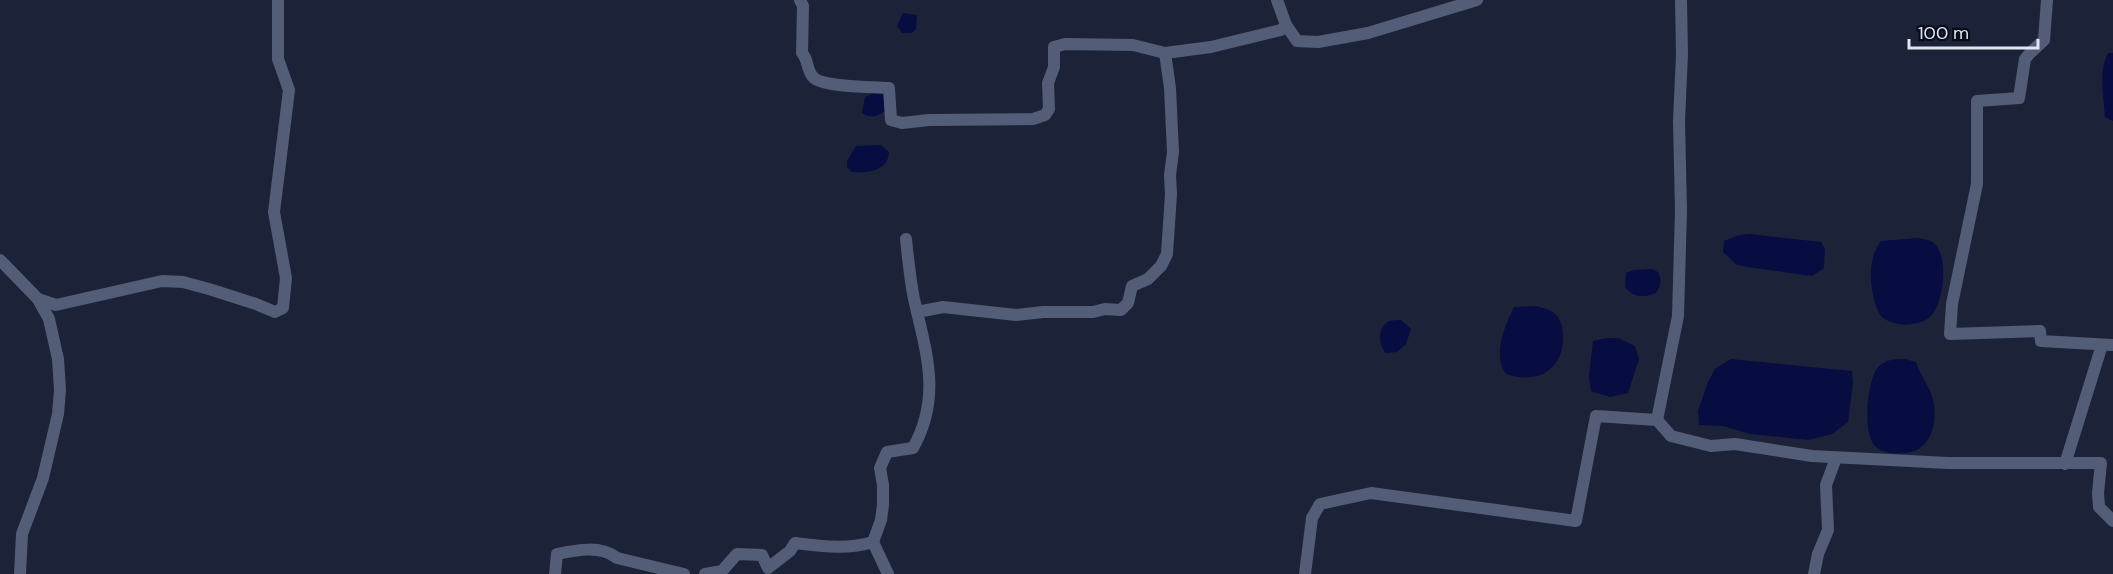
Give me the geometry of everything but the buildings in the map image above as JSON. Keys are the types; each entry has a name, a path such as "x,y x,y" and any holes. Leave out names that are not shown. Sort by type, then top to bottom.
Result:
{"street":[{"path":"38,299 56,305 162,281 183,282 209,289 275,312 283,308 286,278 274,212 289,90 278,59 278,0"},
{"path":"801,0 803,6 801,53 807,59 811,76 821,83 889,88 891,120 902,123 929,120 1033,119 1046,115 1049,109 1048,83 1054,67 1054,47 1065,44 1133,45 1165,53 1211,47 1281,30 1286,25"},
{"path":"1277,0 1286,25 1297,41 1318,42 1378,30 1477,0"},
{"path":"1657,420 1678,316 1681,211 1679,121 1682,54 1681,0"},
{"path":"2047,0 2044,40 2025,59 2019,98 1977,101 1977,184 1952,304 1950,334 2040,331 2041,341 2108,345 2065,464"},
{"path":"917,312 943,307 1016,315 1120,310 1128,303 1132,286 1148,279 1161,266 1167,254 1173,152 1170,88 1165,53"},
{"path":"888,574 873,542 884,505 880,468 887,452 913,448 924,422 930,386 929,365 917,312 906,239"},
{"path":"0,260 38,299 49,319 58,359 60,398 58,414 43,478 21,534 20,574"},
{"path":"1305,574 1312,518 1320,504 1334,500 1371,493 1576,521 1596,416 1657,420 1671,436 1711,446 1735,444 1812,456 1948,464 2101,463 2099,507 2113,521"},
{"path":"1814,574 1818,554 1828,530 1826,485 1836,458"},
{"path":"705,574 722,571 737,554 762,555 768,568 790,551 795,543 837,547 873,542"},
{"path":"555,574 557,554 588,550 609,551 616,558 684,574"}],"shaded area":[{"path":"903,13 917,15 916,29 912,33 902,33 897,26"},
{"path":"2108,53 2113,53 2113,121 2105,117 2103,93 2103,68"},
{"path":"879,90 884,95 886,110 874,116 862,113 865,97"},
{"path":"881,145 889,152 888,158 881,167 871,171 852,172 847,167 847,161 856,146"},
{"path":"1750,234 1821,242 1825,249 1824,268 1812,276 1737,265 1723,252 1724,241 1739,235"},
{"path":"1918,238 1935,244 1939,251 1943,270 1941,293 1934,312 1929,318 1918,323 1898,324 1886,320 1877,308 1872,287 1873,259 1881,241"},
{"path":"1652,269 1658,272 1660,278 1660,285 1656,293 1639,296 1625,287 1626,273"},
{"path":"1537,306 1552,312 1560,321 1563,339 1558,360 1545,373 1537,376 1517,377 1506,374 1502,367 1500,350 1510,314 1514,307"},
{"path":"1401,320 1411,329 1406,344 1397,352 1386,353 1380,341 1381,331 1386,323"},
{"path":"1618,338 1635,346 1639,359 1628,393 1610,397 1591,391 1589,377 1593,341"},
{"path":"1731,359 1852,371 1853,383 1848,422 1832,434 1809,440 1750,434 1723,426 1699,425 1698,411 1708,382 1715,369"},
{"path":"1894,359 1916,362 1930,391 1935,410 1933,430 1923,446 1915,451 1889,452 1875,446 1871,439 1867,418 1869,393 1871,382 1879,366"}]}
